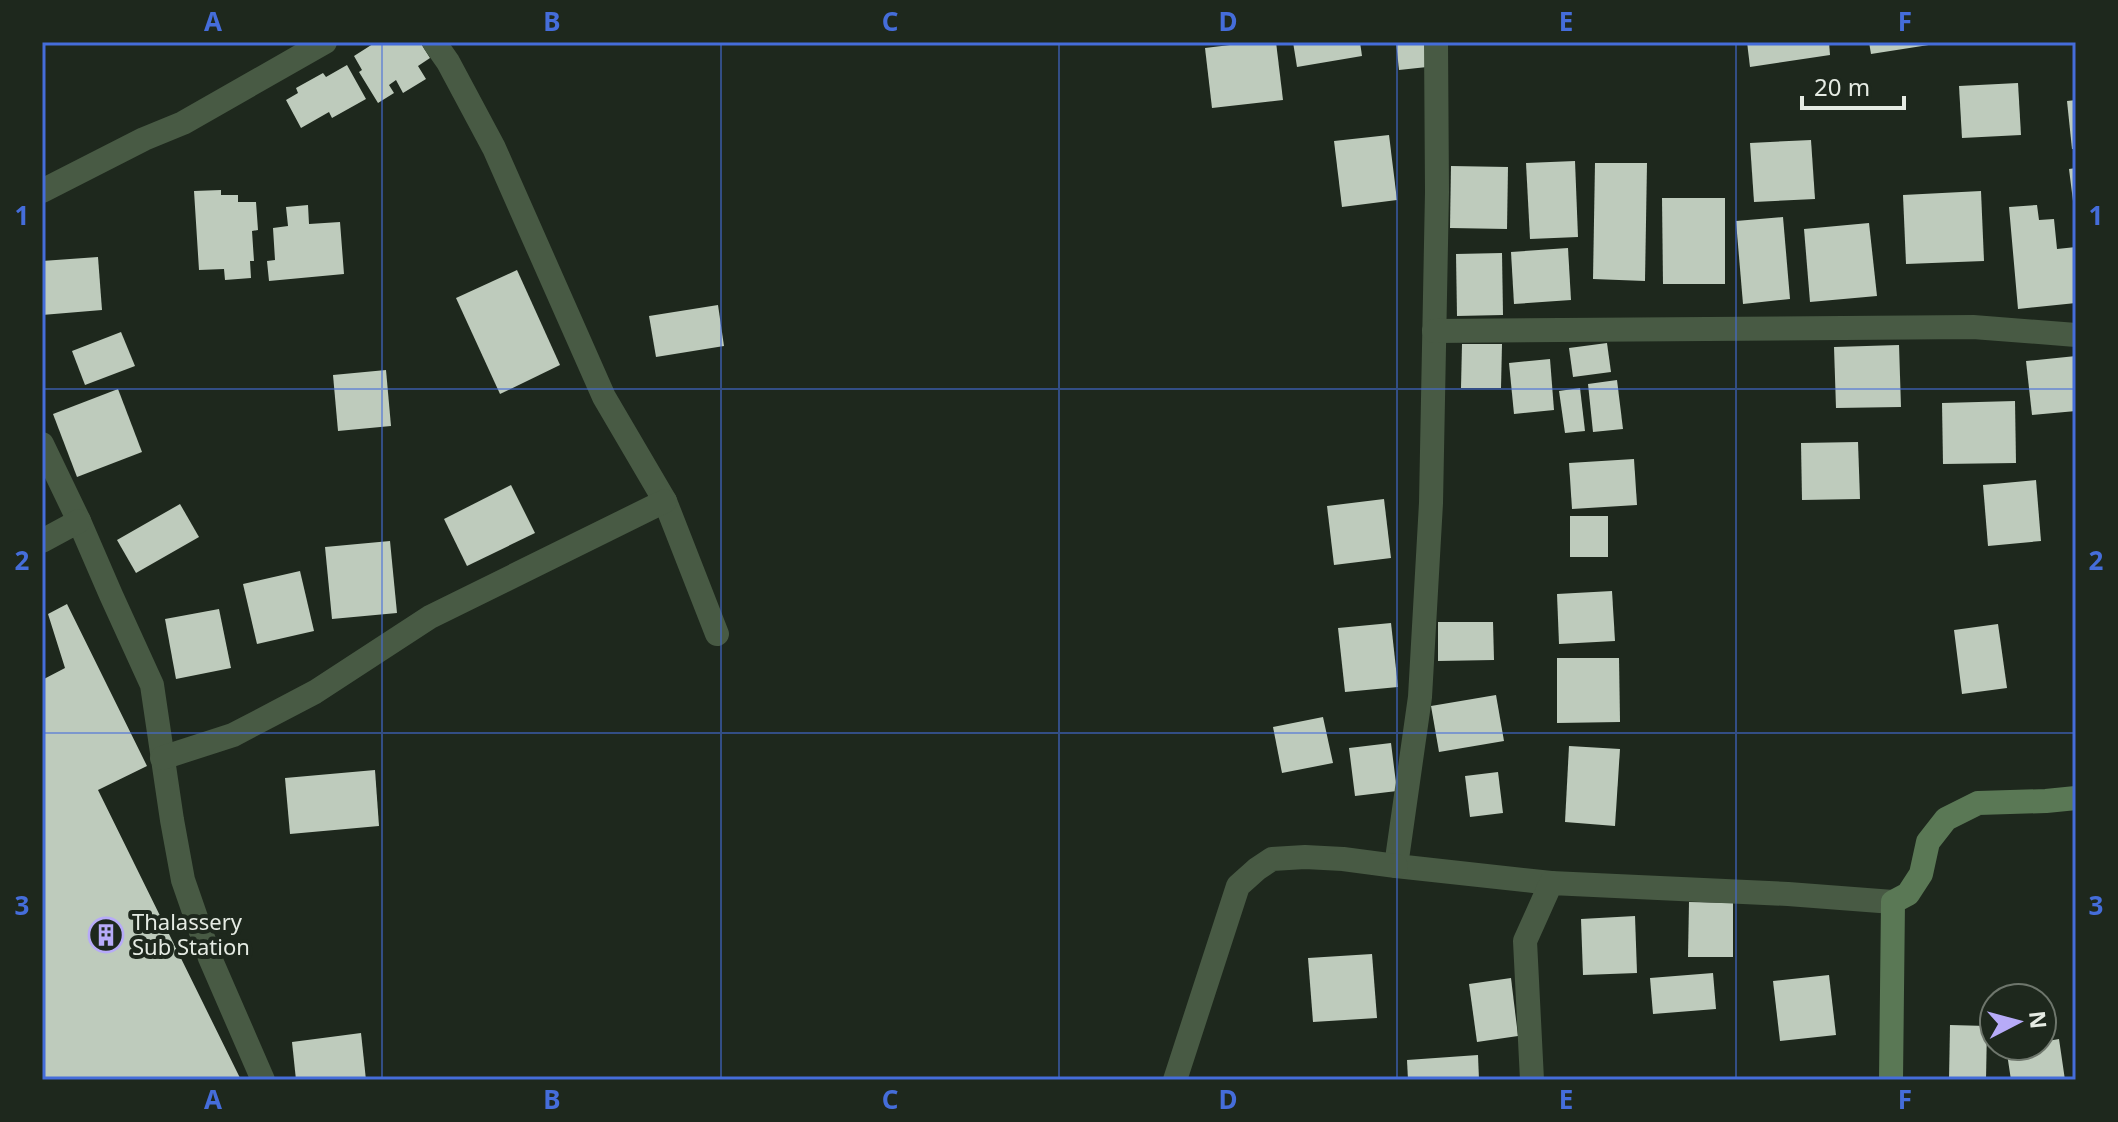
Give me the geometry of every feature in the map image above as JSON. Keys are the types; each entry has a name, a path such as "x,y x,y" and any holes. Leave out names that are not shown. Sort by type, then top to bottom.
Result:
{"street":[{"path":"42,191 144,139 183,123 325,42"},
{"path":"434,42 494,148 604,397 665,501 717,634"},
{"path":"1396,866 1420,697 1431,503 1437,192 1436,42"},
{"path":"1434,331 1973,327 2076,335"},
{"path":"42,444 152,685 183,880 210,958 263,1080"},
{"path":"162,758 233,735 315,692 430,617 665,501"},
{"path":"42,541 79,521"},
{"path":"1175,1080 1238,886 1272,859 1343,859 1551,883 1893,902 1908,894 1921,874 1928,842 1946,819 1978,803 2076,798"},
{"path":"1532,1080 1525,941 1551,883"},
{"path":"1891,1080 1893,902"}],"building":[{"path":"376,42 420,42 430,58 418,66 426,79 403,93 396,80 389,85 394,93 378,103 359,72 362,70 354,56"},
{"path":"1276,42 1283,100 1212,108 1205,48"},
{"path":"1293,42 1360,42 1362,56 1297,67"},
{"path":"1396,42 1425,42 1427,67 1399,70"},
{"path":"1747,42 1829,42 1830,55 1750,67"},
{"path":"1869,42 1935,42 1935,44 1871,54"},
{"path":"347,65 366,99 332,118 329,112 301,128 286,100 298,93 296,88 323,73 326,77"},
{"path":"2018,83 2021,135 1962,138 1959,86"},
{"path":"2076,100 2076,149 2072,149 2067,101"},
{"path":"1389,135 1397,200 1342,207 1334,141"},
{"path":"1811,140 1815,199 1754,202 1750,143"},
{"path":"1575,161 1578,237 1530,239 1526,163"},
{"path":"1595,163 1647,163 1645,281 1593,279"},
{"path":"1451,166 1508,167 1507,229 1450,228"},
{"path":"2076,168 2076,209 2074,209 2069,169"},
{"path":"221,190 221,195 238,195 238,202 256,202 258,230 252,231 254,261 250,261 251,278 225,280 224,269 199,270 194,191"},
{"path":"1981,191 1984,261 1906,264 1903,195"},
{"path":"1662,198 1725,198 1725,284 1663,284"},
{"path":"308,205 309,224 340,222 344,274 269,281 267,261 275,260 273,228 288,226 286,207"},
{"path":"2037,205 2039,220 2054,219 2057,249 2076,247 2076,303 2018,309 2009,207"},
{"path":"1783,217 1790,299 1743,304 1736,221"},
{"path":"1869,223 1877,296 1810,302 1804,229"},
{"path":"1568,248 1571,300 1514,304 1511,252"},
{"path":"1502,253 1503,315 1457,316 1456,254"},
{"path":"98,257 102,310 42,315 42,261"},
{"path":"517,270 560,365 500,394 456,298"},
{"path":"718,305 724,346 656,357 649,316"},
{"path":"121,332 135,366 85,385 72,351"},
{"path":"1607,343 1611,372 1573,377 1569,348"},
{"path":"1462,344 1502,344 1501,388 1461,388"},
{"path":"1899,345 1901,407 1836,408 1834,347"},
{"path":"2076,356 2076,411 2032,415 2026,361"},
{"path":"1550,359 1554,410 1514,414 1509,363"},
{"path":"386,370 391,426 338,431 333,375"},
{"path":"1617,380 1623,429 1593,432 1588,384"},
{"path":"1580,388 1585,431 1565,433 1559,391"},
{"path":"118,389 142,452 77,477 53,414"},
{"path":"2015,401 2016,463 1943,464 1942,403"},
{"path":"1858,442 1860,499 1802,500 1801,443"},
{"path":"1634,459 1637,505 1572,509 1569,463"},
{"path":"2036,480 2041,541 1988,546 1983,485"},
{"path":"511,485 535,533 467,566 444,519"},
{"path":"1384,499 1391,558 1334,565 1327,506"},
{"path":"180,504 199,537 136,573 117,540"},
{"path":"1570,516 1608,516 1608,557 1570,557"},
{"path":"390,541 397,613 332,619 325,547"},
{"path":"300,571 314,631 257,644 243,584"},
{"path":"1612,591 1615,641 1559,644 1557,594"},
{"name":"Thalassery Sub Station","path":"67,604 147,766 98,790 241,1080 42,1080 42,680 65,668 48,614"},
{"path":"219,609 231,668 176,679 165,619"},
{"path":"1438,622 1493,622 1494,660 1438,661"},
{"path":"1391,623 1398,687 1345,692 1338,628"},
{"path":"1998,624 2007,688 1962,694 1954,630"},
{"path":"1557,658 1619,658 1620,722 1557,723"},
{"path":"1496,695 1504,741 1439,752 1431,706"},
{"path":"1323,717 1333,763 1282,773 1273,727"},
{"path":"1391,743 1397,791 1355,796 1349,748"},
{"path":"1569,746 1620,749 1615,826 1565,822"},
{"path":"375,770 379,826 290,834 285,778"},
{"path":"1498,772 1503,813 1470,817 1465,776"},
{"path":"1689,902 1733,903 1733,957 1688,957"},
{"path":"1635,916 1637,973 1583,975 1581,919"},
{"path":"1372,954 1377,1018 1313,1022 1308,958"},
{"path":"1713,973 1716,1009 1653,1014 1650,978"},
{"path":"1829,975 1836,1035 1780,1041 1773,981"},
{"path":"1511,978 1518,1036 1477,1042 1469,984"},
{"path":"1950,1025 1978,1026 1978,1062 1986,1062 1986,1080 1949,1080"},
{"path":"361,1033 366,1080 296,1080 292,1042"},
{"path":"2058,1039 2065,1080 2011,1080 2008,1062 2058,1062"},
{"path":"1478,1055 1479,1080 1408,1080 1407,1060"}],"place":[{"name":"Thalassery Sub Station","path":"106,935"}]}
